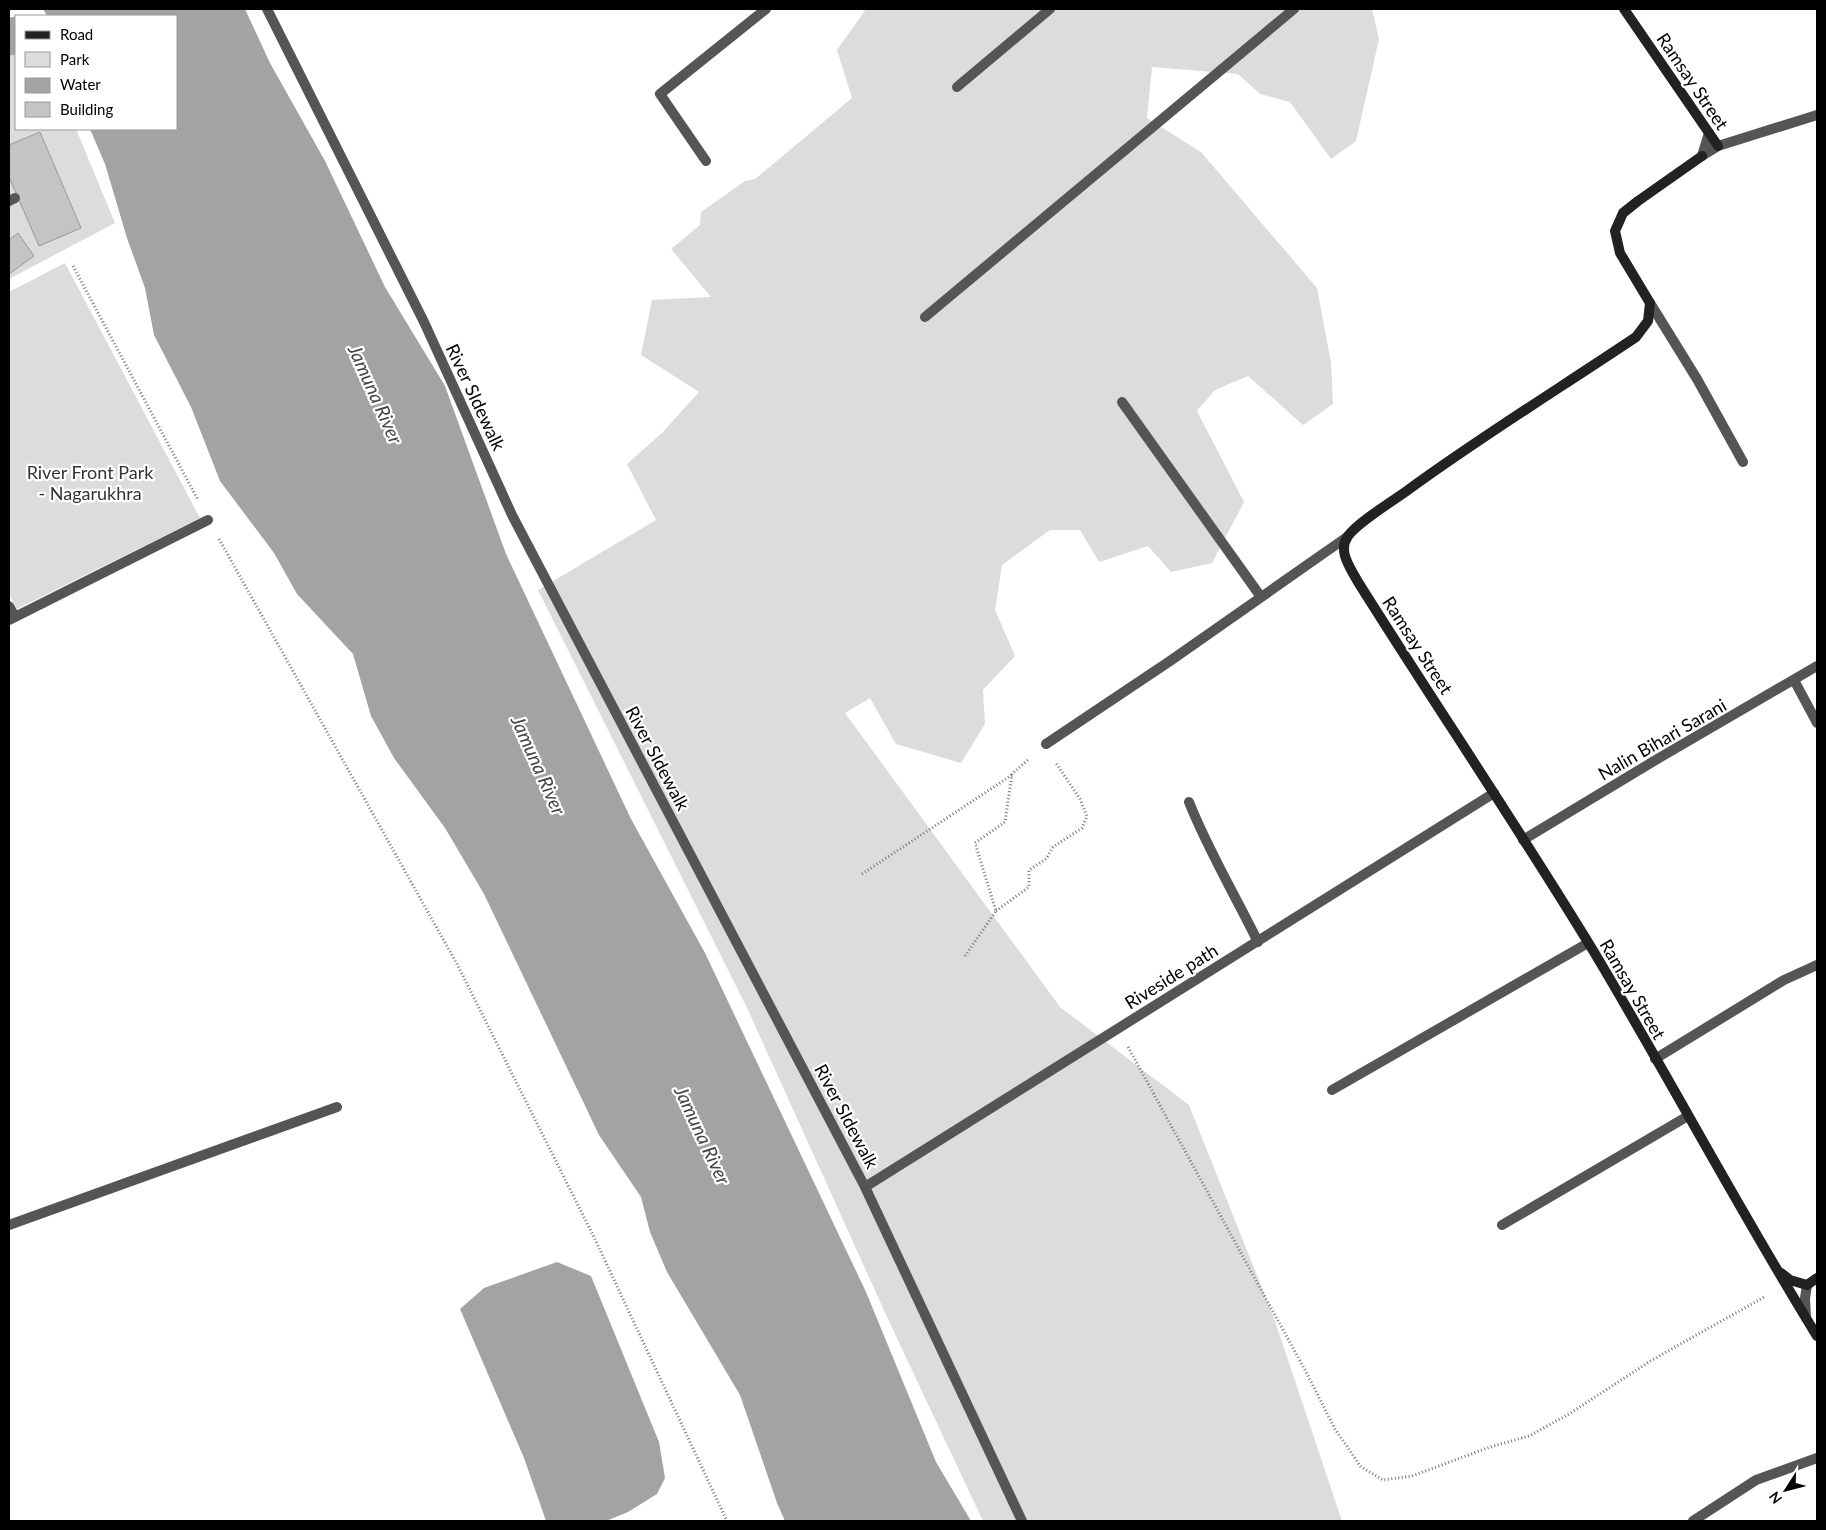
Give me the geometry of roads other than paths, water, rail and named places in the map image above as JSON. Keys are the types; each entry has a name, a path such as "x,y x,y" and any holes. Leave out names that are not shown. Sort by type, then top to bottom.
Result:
{"street":[{"name":"River SIdewalk","path":"266,9 424,322 512,515 865,1187 1022,1521"},
{"path":"706,161 660,94 766,9"},
{"path":"957,87 1050,9"},
{"path":"925,317 1294,9"},
{"name":"Ramsay Street","path":"1624,9 1718,146"},
{"path":"1743,462 1697,378 1620,253 1615,231 1623,213 1718,146 1817,115"},
{"path":"1702,156 1709,133"},
{"path":"1046,744 1261,597 1441,466 1636,337 1648,322 1650,303"},
{"path":"1122,402 1261,597"},
{"path":"9,606 12,618 208,520"},
{"name":"Ramsay Street","path":"1347,536 1344,546 1346,561 1358,582 1588,943 1817,1336"},
{"name":"Nalin Bihari Sarani","path":"1523,840 1817,666"},
{"path":"1794,680 1817,723"},
{"name":"Riveside path","path":"865,1187 1494,793"},
{"path":"1189,802 1204,839 1258,942"},
{"path":"1332,1090 1588,943"},
{"path":"1655,1059 1784,980 1817,965"},
{"path":"9,1225 337,1107"},
{"path":"1502,1225 1688,1116"},
{"path":"1778,1271 1790,1280 1808,1285"},
{"path":"1806,1319 1805,1298 1808,1285 1817,1278"},
{"path":"1693,1521 1756,1480 1817,1458"}],"water":[{"name":"Jamuna River","path":"43,9 245,9 270,63 325,161 385,287 445,386 506,554 631,819 705,953 866,1292 936,1462 971,1521 785,1521 740,1395 667,1272 650,1232 641,1197 599,1135 484,894 445,828 394,758 371,716 353,654 297,594 274,553 220,481 191,407 154,335 145,288 127,238 105,164 90,130 178,130 178,15 46,15"},
{"path":"557,1262 591,1276 659,1442 665,1478 657,1494 628,1512 606,1521 546,1521 524,1458 460,1309 484,1288"}],"waterway":[{"path":"9,38 15,35"}],"park label":[{"name":"River Front Park - Nagarukhra","path":"90,482"}]}
